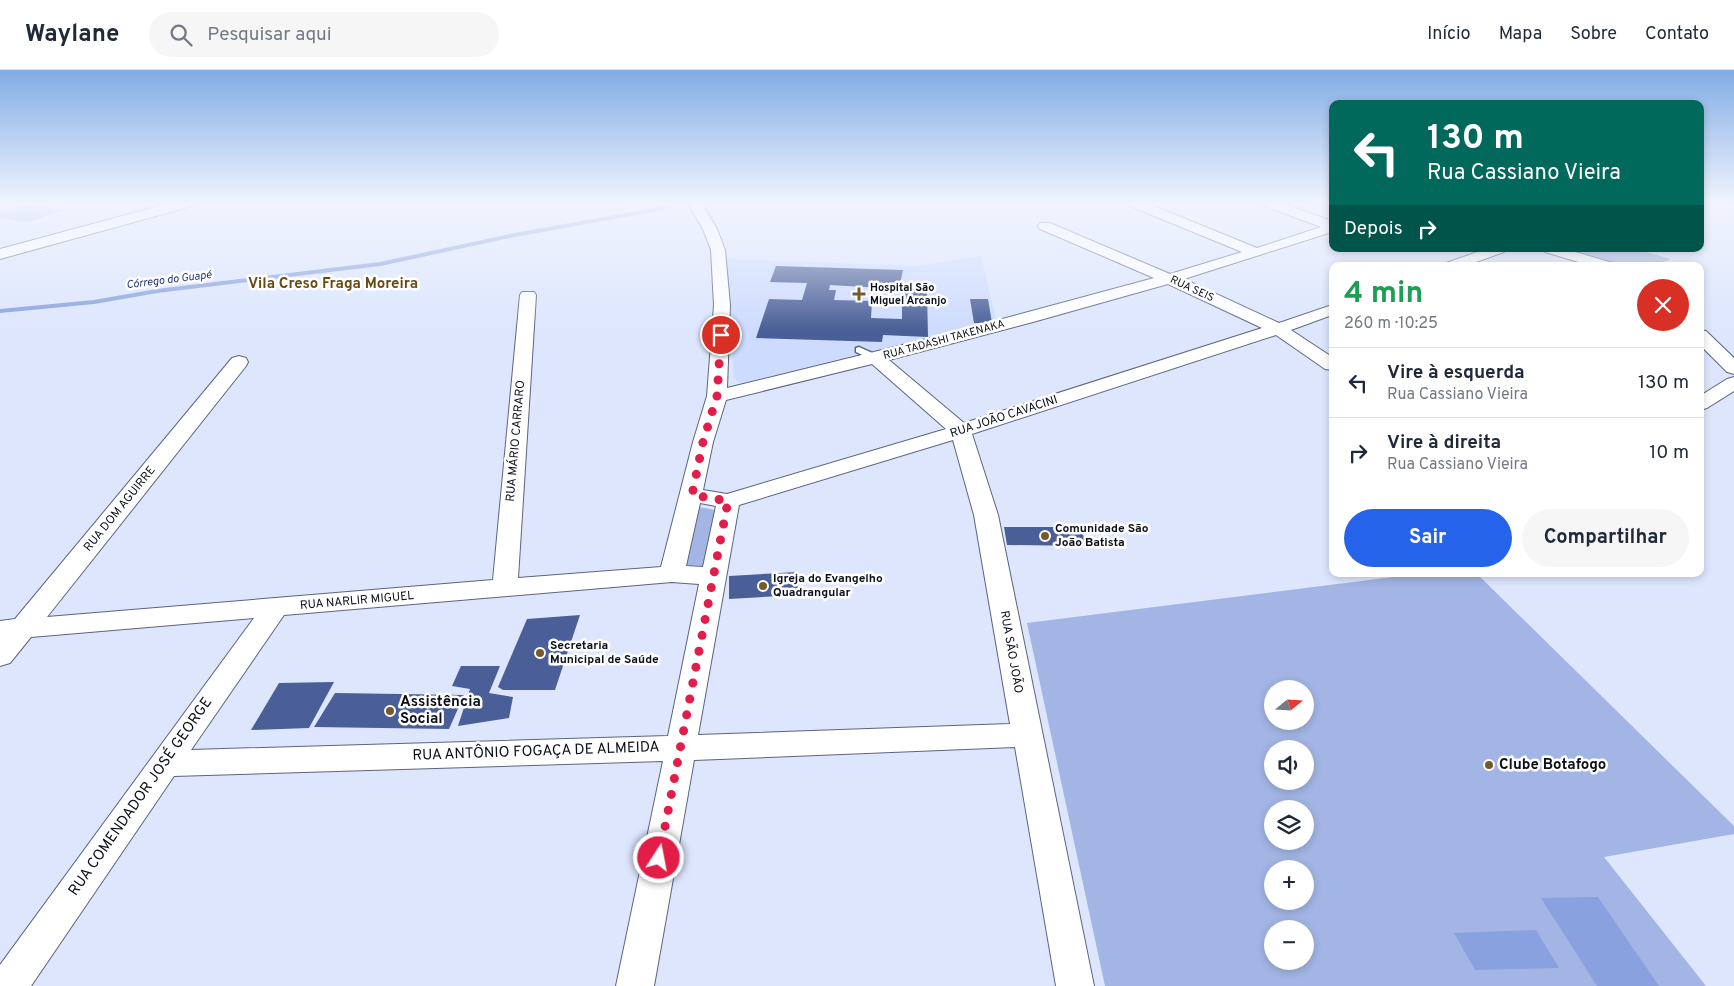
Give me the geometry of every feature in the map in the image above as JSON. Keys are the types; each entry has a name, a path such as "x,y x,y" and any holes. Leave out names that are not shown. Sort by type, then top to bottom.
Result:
{"main road":[{"path":"0,248 12,245"},
{"path":"0,254 34,245"}],"street":[{"path":"672,574 703,442 717,396 722,305 716,245"},
{"name":"RUA SEIS","path":"1089,245 1170,279 1278,329 1329,363"},
{"path":"1236,245 1257,253"},
{"name":"RUA TADASHI TAKENAKA","path":"717,396 867,354 1170,279 1281,245"},
{"path":"1462,262 1491,252"},
{"path":"1560,252 1594,262"},
{"name":"RUA MÁRIO CARRARO","path":"505,588 528,295"},
{"name":"RUA JOÃO CAVACINI","path":"728,501 961,431 1329,311"},
{"path":"1704,339 1734,368"},
{"path":"867,354 961,431"},
{"name":"RUA DOM AGUIRRE","path":"0,656 12,629 239,362"},
{"path":"1704,401 1734,382"},
{"name":"RUA SÃO JOÃO","path":"961,431 986,515 1026,735 1075,986"},
{"path":"635,986 728,501 692,495"},
{"name":"RUA NARLIR MIGUEL","path":"12,629 672,574 714,576"},
{"name":"RUA COMENDADOR JOSÉ GEORGE","path":"8,986 275,608"},
{"name":"RUA ANTÔNIO FOGAÇA DE ALMEIDA","path":"165,764 1026,735"}],"shaded area":[{"path":"1580,252 1646,252 1671,259 1664,262 1613,262"},
{"name":"Hospital São Miguel Arcanjo","path":"981,256 996,321 762,382 742,385 734,378 725,259 920,266"},
{"path":"694,506 715,510 708,566 677,565"},
{"name":"Clube Botafogo","path":"1393,577 1480,577 1734,826 1734,834 1604,857 1706,986 1105,986 1027,623"},
{"path":"1598,897 1659,986 1597,986 1541,898"},
{"path":"1536,930 1559,968 1475,970 1454,933"}],"building":[{"path":"776,266 903,270 899,289 830,285 829,290 836,290 834,300 872,301 871,318 902,319 902,289 927,291 928,337 883,335 882,342 756,338 769,299 802,300 807,283 770,282"},
{"path":"970,299 988,299 992,323 974,323"},
{"name":"Comunidade São João Batista","path":"1004,527 1081,527 1086,546 1007,545"},
{"name":"Igreja do Evangelho Quadrangular","path":"797,572 798,595 729,599 729,576"},
{"name":"Secretaria Municipal de Saúde","path":"580,615 555,690 503,690 498,687 527,619"},
{"path":"461,666 500,666 489,693 513,697 509,718 458,726 470,689 452,686"},
{"path":"334,682 309,728 251,730 279,683"},
{"name":"Assistência Social","path":"335,693 464,695 449,729 314,727"}],"waterway":[{"name":"Córrego do Guapé","path":"0,311 94,302 157,291 380,264 470,245"}],"place":[{"name":"Hospital São Miguel Arcanjo","path":"859,294"},
{"name":"Comunidade São João Batista","path":"1045,536"},
{"name":"Igreja do Evangelho Quadrangular","path":"763,586"},
{"name":"Secretaria Municipal de Saúde","path":"540,653"},
{"name":"Assistência Social","path":"390,711"},
{"name":"Clube Botafogo","path":"1489,765"}],"district":[{"name":"Vila Creso Fraga Moreira","path":"333,284"}],"route":[{"path":"659,858 728,501 692,495 703,442 717,396 721,335"}]}
